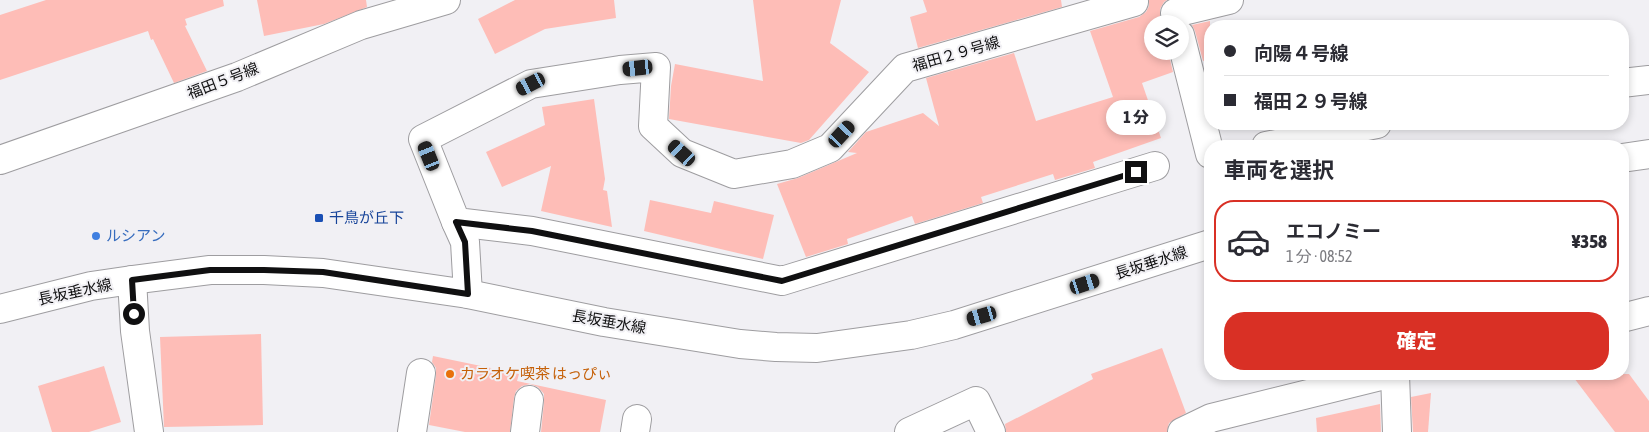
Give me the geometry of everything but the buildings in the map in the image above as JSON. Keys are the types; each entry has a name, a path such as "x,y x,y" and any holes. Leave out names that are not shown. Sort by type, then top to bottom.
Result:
{"street":[{"name":"福田５号線","path":"0,160 237,76 361,25 446,0"},
{"path":"1185,15 1230,0"},
{"name":"福田２９号線","path":"456,222 422,139 531,84 620,70 656,67 653,126 682,153 734,174 792,164 830,148 905,68 1134,2"},
{"path":"1186,60 1206,140"},
{"path":"1629,83 1649,80"},
{"path":"1296,140 1347,130"},
{"path":"1629,157 1649,154"},
{"path":"456,222 532,231 782,281 1155,166"},
{"path":"456,222 465,242 468,294"},
{"name":"長坂垂水線","path":"0,309 90,286 210,270 323,272 468,294 604,322 740,344 817,348 911,335 954,324 1204,246"},
{"path":"132,280 135,331 149,432"},
{"path":"1629,316 1649,311"},
{"path":"412,432 421,373"},
{"path":"1182,432 1211,418 1366,380"},
{"path":"1395,380 1397,432"},
{"path":"525,432 529,400"},
{"path":"909,432 976,401 991,432"}],"place":[{"name":"千鳥が丘下","path":"319,218"},
{"name":"ルシアン","path":"96,236"},
{"name":"カラオケ喫茶 はっぴぃ","path":"450,374"}],"route":[{"path":"134,314 132,280 210,270 323,272 468,294 465,242 456,222 532,231 782,281 1136,172"}]}
